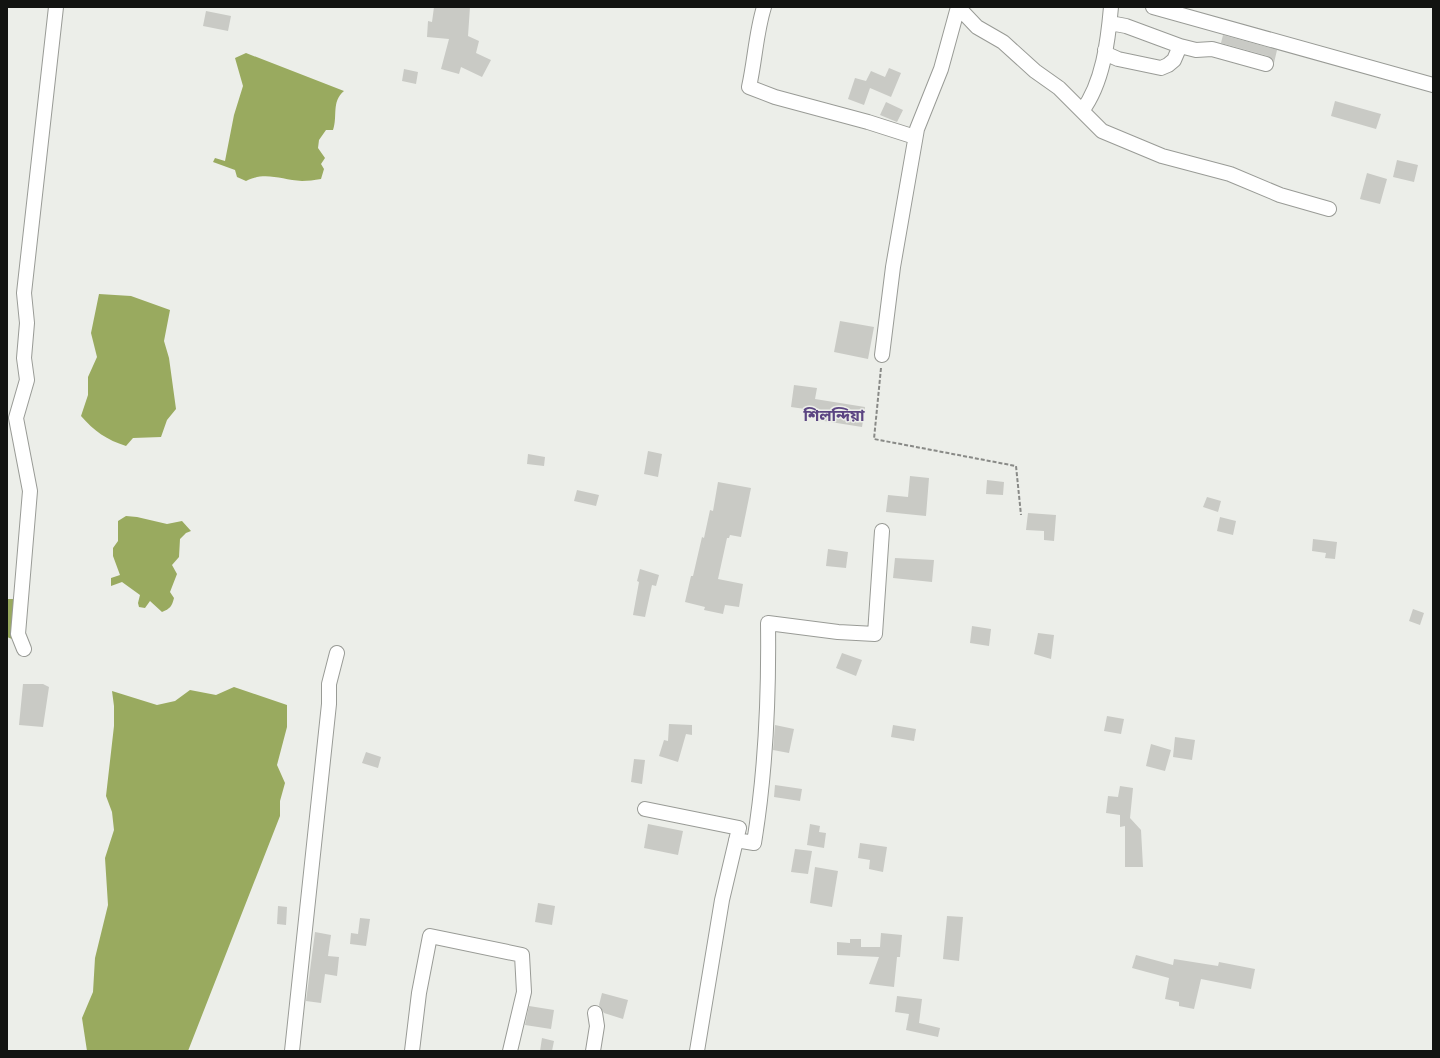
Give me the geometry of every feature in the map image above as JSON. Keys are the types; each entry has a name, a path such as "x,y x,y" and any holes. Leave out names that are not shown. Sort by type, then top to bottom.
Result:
{"street":[{"path":"24,648 18,634 30,491 16,418 27,380 24,358 27,324 24,293 56,7"},
{"path":"764,7 759,25 754,66 749,87 775,97 868,122 915,137"},
{"path":"882,355 893,267 915,137 941,69 958,7"},
{"path":"958,7 977,27 1003,42 1035,71 1060,88 1102,131 1162,156 1230,174 1280,195 1329,209"},
{"path":"1082,111 1094,92 1105,50 1110,23 1111,7"},
{"path":"1153,7 1433,85"},
{"path":"1110,23 1126,26 1180,46 1196,50 1212,50 1266,64"},
{"path":"1105,50 1109,55 1118,59 1160,68 1168,65 1174,60 1180,46"},
{"path":"736,840 754,843 762,796 769,680 768,623 838,632 875,634 882,531"},
{"path":"292,1051 329,704 329,684 337,653"},
{"path":"645,809 739,828 722,900 698,1051"},
{"path":"412,1051 419,993 430,936 522,956 524,992 510,1051"},
{"path":"593,1051 597,1026 595,1013"}],"path":[{"path":"882,355 874,440 1016,466 1021,515"}],"shaded area":[{"path":"246,53 344,91 340,95 336,104 333,130 326,130 319,140 318,148 325,158 321,164 324,169 321,179 302,181 267,176 253,178 246,181 237,177 235,170 213,162 215,158 225,161 234,115 243,86 235,58"},
{"path":"99,294 131,296 170,310 164,341 169,358 176,409 167,420 161,437 133,438 126,446 101,434 81,416 88,395 88,377 97,357 91,333"},
{"path":"126,516 167,524 182,521 191,531 186,533 180,539 179,557 172,565 177,574 170,592 174,598 167,610 162,612 150,601 145,608 139,607 138,603 140,595 122,582 111,586 111,578 120,575 113,556 113,548 118,541 118,521"},
{"path":"7,599 17,599 12,639 7,637"},
{"path":"234,687 287,705 287,727 277,765 285,783 280,801 280,816 188,1051 87,1051 82,1018 93,992 95,958 108,905 105,858 114,830 112,812 106,796 114,726 112,691 157,705 175,701 190,690 216,695"}],"building":[{"path":"434,7 470,7 468,36 479,41 476,53 491,60 482,77 461,67 459,74 441,69 449,39 427,37 428,21 432,22"},
{"path":"206,11 231,16 228,31 203,26"},
{"path":"1223,35 1277,50 1274,63 1268,56 1221,43"},
{"path":"889,68 901,73 891,97 870,88 864,105 848,99 855,78 866,81 871,71 885,77"},
{"path":"404,69 418,72 416,84 402,81"},
{"path":"1335,101 1381,114 1376,129 1331,116"},
{"path":"886,102 903,110 897,122 880,115"},
{"path":"1397,160 1418,165 1414,182 1393,177"},
{"path":"1367,173 1387,179 1380,204 1360,199"},
{"path":"840,321 874,327 868,359 834,352"},
{"path":"794,385 817,388 815,399 865,407 862,427 818,420 819,411 791,407"},
{"path":"648,451 662,454 658,477 644,474"},
{"path":"528,454 545,457 544,466 527,464"},
{"path":"910,476 929,478 926,516 886,512 888,495 908,497"},
{"path":"987,480 1004,482 1003,495 986,494"},
{"path":"718,482 751,488 741,537 730,535 729,538 727,538 718,579 743,584 739,607 725,605 723,614 704,610 705,607 685,602 702,537 704,538 710,510 713,511"},
{"path":"577,490 599,495 596,506 574,501"},
{"path":"1207,497 1221,501 1218,512 1203,507"},
{"path":"1028,513 1056,515 1054,541 1044,540 1044,531 1026,530"},
{"path":"1220,517 1236,521 1233,535 1217,531"},
{"path":"1313,539 1337,542 1335,559 1325,558 1326,553 1312,551"},
{"path":"828,549 848,552 846,568 826,566"},
{"path":"895,558 934,560 932,582 893,578"},
{"path":"640,569 659,575 656,586 652,585 645,617 633,615"},
{"path":"1413,609 1424,613 1420,625 1409,621"},
{"path":"972,626 991,629 989,646 970,643"},
{"path":"1038,633 1054,635 1051,659 1034,654"},
{"path":"842,653 862,660 856,676 836,668"},
{"path":"23,684 43,684 49,687 43,727 19,725"},
{"path":"1107,716 1124,719 1121,734 1104,731"},
{"path":"669,724 692,725 692,735 686,734 678,762 659,756 664,740 668,741"},
{"path":"775,725 794,729 789,753 773,750"},
{"path":"893,725 916,729 914,741 891,737"},
{"path":"1175,737 1195,740 1192,760 1173,757"},
{"path":"1151,744 1171,750 1165,771 1146,766"},
{"path":"366,752 381,757 378,768 362,763"},
{"path":"634,759 645,760 642,784 631,782"},
{"path":"775,785 802,789 800,801 774,797"},
{"path":"1120,786 1133,788 1130,818 1141,830 1143,867 1125,867 1125,826 1120,827 1120,815 1106,813 1108,796 1118,797"},
{"path":"648,824 683,831 678,855 644,848"},
{"path":"810,824 820,826 819,832 826,833 824,848 807,845"},
{"path":"860,843 887,847 883,872 869,869 870,860 858,858"},
{"path":"795,849 812,851 808,874 791,872"},
{"path":"815,867 838,871 832,907 810,903"},
{"path":"538,903 555,906 552,925 535,922"},
{"path":"278,906 287,907 286,925 277,924"},
{"path":"947,916 963,917 959,961 943,959"},
{"path":"360,918 370,919 366,946 350,944 351,933 358,934"},
{"path":"315,932 331,935 328,956 339,957 337,976 325,974 321,1003 306,1001"},
{"path":"881,933 902,935 900,957 897,957 894,987 869,984 879,957 837,955 837,942 850,943 850,939 861,939 861,947 880,947"},
{"path":"1136,955 1173,965 1174,959 1218,966 1219,962 1255,969 1251,989 1201,979 1194,1009 1179,1006 1179,1002 1165,999 1169,978 1132,968"},
{"path":"602,993 628,1000 623,1019 604,1013 599,1005"},
{"path":"897,996 922,999 919,1023 940,1028 938,1037 906,1030 909,1014 895,1012"},
{"path":"529,1006 554,1010 551,1029 525,1025"},
{"path":"542,1038 554,1041 552,1051 540,1051"}],"district":[{"name":"শিলন্দিয়া","path":"834,415"}]}
